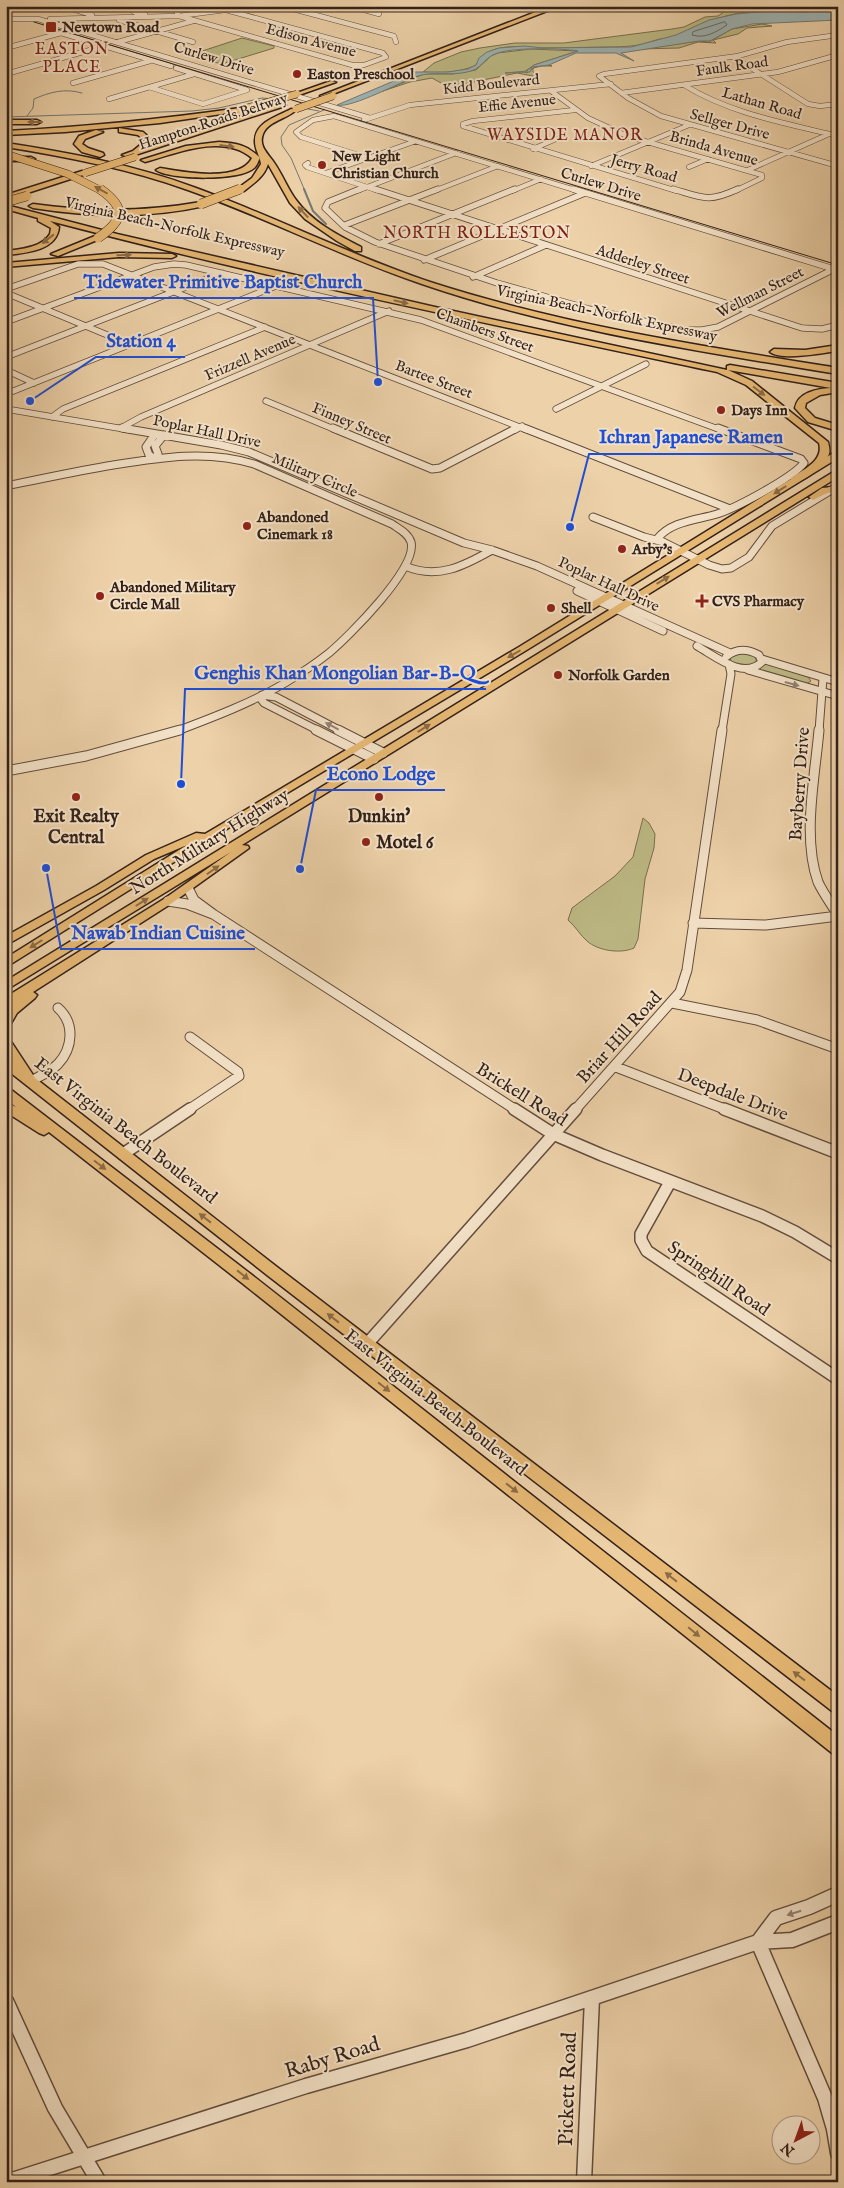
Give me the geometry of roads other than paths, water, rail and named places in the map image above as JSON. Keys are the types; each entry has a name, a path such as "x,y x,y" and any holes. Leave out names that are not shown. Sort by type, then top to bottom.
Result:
{"highway":[{"path":"358,248 327,232 307,217 294,202 259,145 260,132 269,123 291,108 321,94 539,6"},
{"path":"506,26 551,6"},
{"path":"321,94 557,6"},
{"name":"Hampton Roads Beltway","path":"7,203 21,193 76,170 121,159 333,96 566,6"},
{"path":"362,72 465,37"},
{"path":"6,133 65,130 160,121 240,110 344,78"},
{"name":"Hampton Roads Beltway","path":"141,160 291,108"},
{"path":"61,122 176,118 240,110"},
{"path":"6,122 41,122"},
{"path":"108,131 134,132 147,137 149,141 147,144 121,159 85,150 78,142 86,136 108,131"},
{"path":"6,140 121,159 141,160 188,175 216,176 246,169 253,165 256,158 244,149 214,144 187,148 141,160 85,173 21,193"},
{"name":"Virginia Beach-Norfolk Expressway","path":"6,145 66,155 126,169 193,189 398,273 506,307 643,338 838,371"},
{"path":"17,203 71,212 105,214 152,212 201,204 241,189 256,178 262,171 265,162 263,153"},
{"path":"6,154 72,176 114,198 119,206 118,220 98,238 56,253 6,263"},
{"path":"6,159 58,161 116,171 164,183 233,206"},
{"name":"Hampton Roads Beltway","path":"6,192 21,193 96,174 121,159"},
{"path":"141,160 431,276 521,304 594,322 838,366"},
{"path":"6,253 43,244 51,239 56,230 50,223 7,203"},
{"path":"7,203 107,234 596,344 710,367 749,383 823,442 826,451 824,458 795,480"},
{"name":"Virginia Beach-Norfolk Expressway","path":"7,203 17,203 132,232 563,330 838,379"},
{"path":"6,263 39,263 104,256 147,254 190,258 260,269"},
{"path":"596,344 838,386"},
{"path":"710,344 790,353 838,348"},
{"path":"838,390 822,391 809,396 801,402 800,408 813,421 838,428"}],"main road":[{"name":"North Military Highway","path":"6,963 226,825 603,599 838,454"},
{"name":"North Military Highway","path":"6,986 838,473"},
{"path":"781,509 825,490 836,489"},
{"path":"6,1002 119,933 188,888 238,853 280,817"},
{"path":"6,941 150,858 190,838 226,825"},
{"path":"6,1022 13,1010 21,1003 119,933"},
{"path":"6,1043 31,1081"},
{"name":"East Virginia Beach Boulevard","path":"6,1062 367,1344 838,1706"},
{"name":"East Virginia Beach Boulevard","path":"6,1092 247,1279 838,1747"},
{"path":"6,1106 33,1124 73,1145"}],"street":[{"path":"63,6 100,18"},
{"path":"125,6 143,14 178,14"},
{"path":"7,19 110,18 178,14 256,6"},
{"path":"282,6 394,36 396,42"},
{"path":"350,6 379,14"},
{"path":"691,7 703,6"},
{"path":"225,8 372,50"},
{"name":"Edison Avenue","path":"178,14 355,65 367,64 386,56 383,53 372,50"},
{"path":"110,18 193,42"},
{"name":"Curlew Drive","path":"38,19 370,118"},
{"path":"56,24 54,21 61,19"},
{"path":"118,42 194,20"},
{"name":"Curlew Drive","path":"6,48 61,33 247,90 200,104 149,87"},
{"path":"609,85 599,76 734,57 787,42 838,35"},
{"path":"825,36 832,40"},
{"path":"6,74 105,46"},
{"name":"Edison Avenue","path":"372,50 378,48"},
{"name":"Faulk Road","path":"627,92 793,69 838,55"},
{"path":"734,57 808,104 820,106 838,104"},
{"path":"73,83 151,60"},
{"path":"109,99 206,69"},
{"name":"Sellger Drive","path":"604,74 649,107 691,125"},
{"name":"Kidd Boulevard","path":"370,118 410,105 616,84"},
{"name":"Lathan Road","path":"684,84 702,98 728,108 838,136"},
{"name":"Sellger Drive","path":"609,85 649,111 691,125 838,164"},
{"name":"Brinda Avenue","path":"551,91 575,110 604,126 648,142 748,170 762,177"},
{"path":"621,93 627,92"},
{"name":"Effie Avenue","path":"463,124 473,120 575,110"},
{"name":"Curlew Drive","path":"368,158 296,134 306,123 331,116 836,270"},
{"path":"356,123 370,118"},
{"name":"Jerry Road","path":"463,124 467,129 706,198 724,196 761,180 762,177"},
{"path":"591,166 691,125"},
{"path":"748,170 838,130"},
{"path":"533,149 556,139"},
{"path":"326,174 416,141"},
{"path":"367,187 456,153"},
{"path":"689,167 708,159"},
{"name":"Adderley Street","path":"308,163 305,164 307,167 326,174 809,329 822,329 838,325"},
{"path":"345,225 498,166"},
{"path":"380,244 541,179"},
{"name":"Wellman Street","path":"367,187 328,202 325,206 330,215 380,244 473,277 553,301 665,326 690,330 708,330 718,327 836,270"},
{"path":"424,260 585,193"},
{"path":"473,277 546,245"},
{"name":"Bartee Street","path":"6,291 70,266 98,263 522,426 730,509"},
{"name":"Chambers Street","path":"6,322 150,268 166,264 180,264 389,311 421,320 804,461 803,465 730,509"},
{"path":"6,357 222,273"},
{"path":"6,394 276,286"},
{"path":"6,291 129,344"},
{"name":"Frizzell Avenue","path":"121,428 141,416 389,311"},
{"path":"52,417 63,409 265,327"},
{"path":"556,409 646,364"},
{"path":"6,370 34,383"},
{"name":"Finney Street","path":"266,401 429,468 440,468 522,426"},
{"name":"Poplar Hall Drive","path":"6,410 236,448 264,457 603,599 728,659 744,669"},
{"path":"155,434 146,446 148,455 155,459 158,454 156,446 164,435"},
{"name":"Military Circle","path":"6,486 155,459 212,455 254,464 400,528 412,543 412,554 405,566 393,584 353,632 320,659 262,695 197,724 114,749 41,766 6,771"},
{"path":"592,517 644,537 660,541 722,569 738,565 749,557 772,526 836,489"},
{"path":"660,541 657,539 658,536 664,531 730,509"},
{"path":"405,566 418,571 447,570 461,566 483,549"},
{"path":"762,659 761,665 732,674 728,659 746,650 755,653 762,659 838,682"},
{"path":"744,669 838,696"},
{"name":"Briar Hill Road","path":"367,1344 553,1134 616,1067 672,1003 685,981 724,716 732,674"},
{"name":"Bayberry Drive","path":"823,678 810,835 811,851 820,884 838,916"},
{"path":"284,682 278,693 286,702"},
{"path":"262,695 286,702 363,743 378,756"},
{"name":"Military Circle","path":"262,695 261,701 273,708 353,749 378,756"},
{"name":"Military Circle","path":"222,714 255,706 273,708"},
{"name":"Brickell Road","path":"188,888 194,900 213,914 553,1134 590,1151 751,1211 782,1226 838,1258"},
{"name":"Brickell Road","path":"168,901 187,904 213,914"},
{"path":"694,923 762,927 810,922 838,916"},
{"path":"672,1003 758,1020 838,1049"},
{"path":"31,1081 59,1063 67,1049 71,1023 67,1016 58,1008"},
{"path":"124,1154 239,1076 238,1072 190,1037"},
{"name":"Deepdale Drive","path":"616,1067 838,1153"},
{"name":"Springhill Road","path":"670,1182 641,1234 641,1240 648,1251 838,1379"},
{"path":"838,1894 809,1908 776,1918 758,1942 825,2098 834,2129 838,2153"},
{"name":"Raby Road","path":"6,2182 306,2086 467,2040 758,1942 792,1940 838,1922"},
{"name":"Pickett Road","path":"584,2182 592,1998"},
{"path":"6,2000 55,2108 99,2182"}],"water":[{"path":"838,7 838,20 752,24 732,29 710,41 621,53 634,61 616,53 576,53 549,65 532,67 530,72 505,73 527,71 534,65 578,51 560,49 512,50 491,56 472,71 418,76 365,99 337,105 415,72 448,72 468,69 476,65 479,58 487,52 499,48 524,46 544,48 631,47 676,35 709,20 736,14 770,11 805,12"}],"waterway":[{"path":"27,116 33,108 34,99 58,92 82,93"},
{"path":"6,117 192,111 219,108 262,98 274,99"},
{"path":"308,109 319,111"},
{"path":"305,191 291,158 282,145 281,137 289,125 324,110"},
{"path":"304,189 313,211 326,224"}],"tram line":[{"path":"34,22 838,265"}],"place":[{"name":"Newtown Road","path":"51,27"},
{"name":"Easton Preschool","path":"297,74"},
{"name":"New Light Christian Church","path":"322,165"},
{"name":"Tidewater Primitive Baptist Church","path":"378,382"},
{"name":"Station 4","path":"30,401"},
{"name":"Days Inn","path":"721,410"},
{"name":"Abandoned Cinemark 18","path":"247,526"},
{"name":"Ichran Japanese Ramen","path":"570,527"},
{"name":"Arby's","path":"622,549"},
{"name":"Abandoned Military Circle Mall","path":"100,596"},
{"name":"CVS Pharmacy","path":"702,601"},
{"name":"Shell","path":"551,608"},
{"name":"Norfolk Garden","path":"558,675"},
{"name":"Genghis Khan Mongolian Bar-B-Q","path":"181,784"},
{"name":"Exit Realty Central","path":"76,797"},
{"name":"Dunkin'","path":"379,797"},
{"name":"Motel 6","path":"366,842"},
{"name":"Nawab Indian Cuisine","path":"46,868"},
{"name":"Econo Lodge","path":"300,869"}],"district":[{"name":"EASTON PLACE","path":"72,57"},
{"name":"WAYSIDE MANOR","path":"565,134"},
{"name":"NORTH ROLLESTON","path":"477,232"}]}
